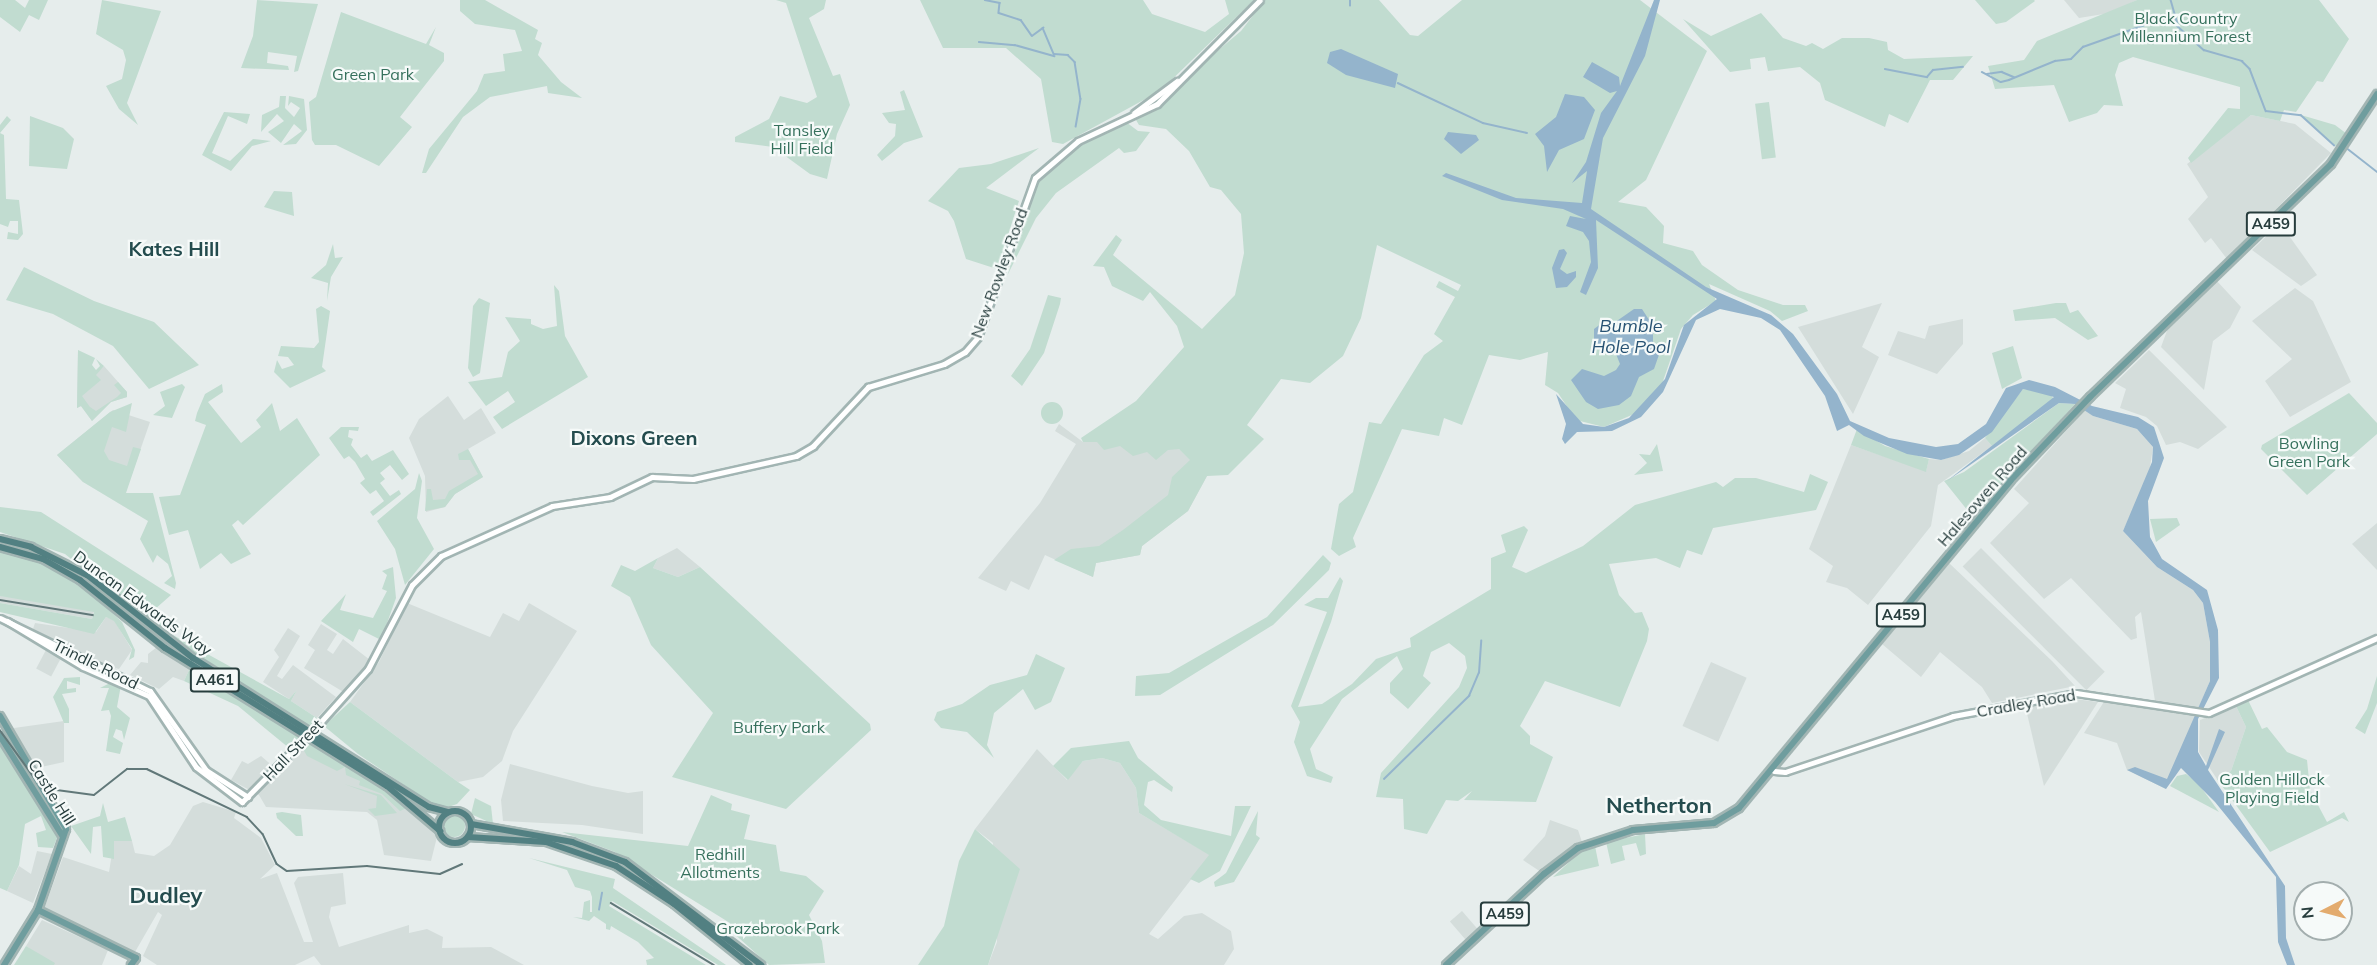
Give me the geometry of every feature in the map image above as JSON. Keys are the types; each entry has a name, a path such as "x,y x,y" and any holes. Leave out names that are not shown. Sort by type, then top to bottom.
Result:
{"highway":[{"name":"Duncan Edwards Way","path":"0,537 66,563 193,658 429,807 448,812"},
{"name":"Duncan Edwards Way","path":"0,547 43,559 80,580 165,648 387,786 440,831"},
{"path":"440,831 440,820 448,812"},
{"name":"A461","path":"448,812 462,812 471,824 572,842 625,862 761,965"},
{"path":"468,837 471,824"},
{"name":"A461","path":"440,831 452,842 468,837 546,842 607,862 648,885 750,965"}],"main road":[{"name":"New Rowley Road","path":"652,477 693,479 796,456 813,446 868,387 944,364 966,352 978,337 1035,178 1078,141 1131,116 1188,74 1260,0"},
{"name":"Halesowen Road","path":"1446,965 1544,873 1578,848 1633,830 1717,822 1738,808 1774,771 1995,498 2088,399 2331,165 2377,94"},
{"name":"Hall Street","path":"242,802 344,697 385,644 404,598 420,573 449,552 552,506 603,499 652,477"},
{"name":"Trindle Road","path":"0,618 133,682 146,692 183,735 210,773 248,797"},
{"name":"Trindle Road","path":"7,621 83,667 146,692 196,767 242,802"},
{"name":"Cradley Road","path":"1774,771 1785,772 1945,718 2068,694 2203,714 2377,638"},
{"name":"Castle Hill","path":"0,716 65,826 63,837"},
{"path":"183,735 196,767"},
{"name":"Castle Hill","path":"0,736 59,824 63,837"},
{"path":"6,964 38,910 63,837"},
{"path":"38,910 136,958 131,965"}],"shaded area":[{"path":"2064,0 2137,0 2110,13 2079,18"},
{"path":"2251,115 2295,124 2331,153 2227,259 2211,238 2205,243 2188,219 2208,197 2187,164"},
{"path":"2280,223 2317,275 2301,286 2252,250"},
{"path":"2216,280 2241,307 2230,328 2213,341 2204,390 2161,347 2168,328"},
{"path":"2295,288 2313,301 2351,382 2290,417 2265,381 2292,359 2252,321"},
{"path":"1882,303 1862,347 1879,357 1853,414 1798,327"},
{"path":"1963,319 1963,344 1937,374 1888,355 1898,331 1925,339 1929,326"},
{"path":"78,350 95,374 104,366 127,392 127,397 111,402 92,421 81,406 77,408"},
{"path":"2149,350 2227,427 2198,449 2180,442 2166,445 2157,426 2146,417 2120,408 2126,389 2115,383"},
{"path":"448,396 464,420 481,408 496,433 468,449 483,477 455,494 445,507 426,512 425,476 409,438 419,419"},
{"path":"2086,409 2093,416 2137,429 2153,447 2149,474 2123,531 2157,567 2193,590 2203,603 2210,642 2210,681 2198,709 2155,701 2141,612 2135,617 2137,638 2131,640 2071,578 2044,599 1990,543 2029,503 2014,489"},
{"path":"113,410 150,422 126,491 83,482 57,455"},
{"path":"1059,424 1083,442 1172,442 1207,476 1188,511 1142,546 1140,555 1096,563 1093,577 1045,555 1029,590 1011,581 1006,591 978,578 1040,503 1076,444 1055,431"},
{"path":"1985,438 1992,446 1938,485 1931,526 1868,605 1847,588 1826,582 1833,566 1809,549 1851,445 1926,471 1929,459 1941,460 1969,451"},
{"path":"2377,523 2377,570 2352,544"},
{"path":"677,548 700,567 678,577 653,568 658,558"},
{"path":"1981,548 2105,672 2086,690 1963,566"},
{"path":"1949,563 2052,661 2075,686 1992,703 1982,687 1940,652 1921,677 1882,644"},
{"path":"0,596 29,598 94,611 92,619 0,603"},
{"path":"407,603 490,637 503,613 519,621 529,603 577,631 513,731 502,761 483,777 458,782 350,702 379,662"},
{"path":"106,617 114,620 132,650 119,669 91,661 33,629 35,623 96,632"},
{"path":"321,624 337,634 327,650 333,654 343,639 370,660 345,693 304,668 315,650 308,645"},
{"path":"288,628 300,636 277,676 282,679 293,665 336,697 317,718 291,701 297,690 289,699 263,682 279,657 274,650"},
{"path":"157,647 190,668 184,681 173,677 159,689 130,675 141,662 148,663 148,654"},
{"path":"46,650 61,658 51,677 36,669"},
{"path":"1711,662 1747,678 1718,742 1683,726"},
{"path":"2107,697 2198,713 2166,789 2127,770 2117,743 2084,733"},
{"path":"2067,698 2098,702 2044,786 2025,705"},
{"path":"2236,706 2246,727 2231,771 2217,779 2199,752 2200,720"},
{"path":"64,721 64,762 32,769 7,729"},
{"path":"301,742 309,742 343,762 409,807 437,837 431,861 384,855 377,820 367,812 266,807 259,795 231,780 242,761 248,764 261,756 275,768"},
{"path":"1037,749 1067,780 1083,761 1102,758 1120,763 1136,788 1139,813 1210,855 1149,934 1158,939 1184,916 1202,913 1231,931 1234,949 1224,965 988,965 997,942 993,843 975,829"},
{"path":"510,764 592,786 628,793 643,791 643,834 582,825 503,821 501,800"},
{"path":"203,802 236,812 234,818 261,838 275,865 260,879 277,873 304,942 313,942 294,883 298,877 343,873 346,904 331,907 329,917 339,947 409,925 409,933 427,929 443,937 442,948 491,947 524,965 321,965 314,956 295,965 157,965 143,956 162,915 158,912 135,952 44,909 63,857 109,872 114,841 122,840 132,841 135,853 154,856 170,845 193,806"},
{"path":"1550,820 1578,830 1583,845 1544,874 1523,860 1545,836"},
{"path":"37,851 52,854 33,903 7,891 19,866 31,874"},
{"path":"1462,911 1482,934 1470,944 1450,921"},
{"path":"42,920 108,950 102,965 54,965 26,946"}],"green space":[{"path":"0,0 15,0 25,8 29,0 48,0 39,20 29,15 20,32 0,17"},
{"path":"102,0 161,11 127,103 138,125 119,109 106,86 122,79 126,60 123,50 96,34"},
{"path":"257,0 318,4 298,71 294,72 297,56 268,52 267,63 288,66 289,70 241,68 253,36"},
{"path":"460,0 485,0 538,30 535,39 542,43 538,55 561,82 582,98 548,93 547,86 490,97 463,117 426,173 422,173 429,149 477,91 484,74 505,71 503,54 522,51 515,30 475,24 460,11"},
{"name":"Tansley Hill Field","path":"776,0 826,0 824,9 809,18 833,76 840,74 850,105 837,134 827,179 810,174 773,147 735,142 735,137 769,119 780,96 807,103 817,97 786,3"},
{"path":"920,0 1143,0 1152,14 1205,32 1229,14 1225,0 1254,0 1160,91 1063,144 1052,142 1041,79 1006,48 943,48"},
{"path":"1265,0 1379,0 1410,35 1418,36 1462,0 1640,0 1707,51 1646,180 1618,202 1646,207 1664,226 1663,243 1693,251 1702,265 1738,290 1783,305 1805,305 1808,311 1782,321 1770,311 1709,284 1716,301 1693,315 1681,329 1662,384 1634,414 1604,427 1576,420 1558,393 1545,385 1548,352 1520,360 1489,355 1462,425 1444,418 1439,436 1402,429 1353,538 1356,547 1339,556 1331,549 1339,504 1353,492 1369,422 1381,424 1424,355 1443,341 1434,334 1455,297 1436,287 1439,281 1458,291 1461,285 1377,245 1361,318 1343,356 1310,383 1281,379 1247,425 1264,439 1228,475 1207,476 1188,511 1142,546 1140,555 1096,563 1093,577 1054,560 1071,549 1099,546 1123,530 1168,495 1172,477 1190,460 1179,449 1168,450 1156,460 1147,452 1133,456 1120,446 1104,450 1097,442 1083,442 1081,438 1136,401 1184,347 1177,326 1150,292 1143,301 1112,286 1104,267 1093,266 1116,235 1122,240 1113,255 1202,329 1235,295 1244,253 1241,214 1221,190 1210,187 1189,151 1166,129 1139,125 1136,120 1241,31"},
{"path":"1975,0 2035,1 2006,22 1996,24"},
{"name":"Black Country Millennium Forest","path":"2137,0 2319,0 2349,39 2323,82 2317,81 2296,112 2284,110 2280,121 2251,115 2191,163 2188,158 2228,108 2240,109 2240,87 2133,57 2119,63 2115,75 2123,106 2104,105 2097,113 2069,122 2054,85 1995,89 1988,66 2024,60 2037,41"},
{"name":"Green Park","path":"341,12 426,44 436,27 429,45 444,53 444,61 400,117 412,127 379,166 336,145 315,145 312,140 309,102 316,97"},
{"path":"1761,13 1783,38 1806,46 1812,43 1823,49 1842,38 1869,38 1887,42 1888,50 1904,59 1973,56 1953,80 1930,80 1908,123 1889,114 1885,127 1825,100 1820,83 1800,67 1768,71 1765,57 1750,59 1751,69 1730,72 1683,19 1711,36"},
{"path":"904,90 923,137 904,143 882,161 877,155 895,136 896,124 889,123 882,113 905,110 900,92"},
{"path":"280,96 286,96 285,108 294,117 300,108 291,102 288,106 289,96 304,99 307,130 296,144 283,145 302,131 294,124 281,143 268,132 284,121 277,114 261,132 262,115 279,107"},
{"path":"1769,102 1776,158 1762,159 1755,104"},
{"path":"224,112 250,114 247,124 228,116 212,153 230,161 253,139 271,141 252,146 231,171 202,155"},
{"path":"2301,115 2335,125 2347,134 2338,148"},
{"path":"7,116 11,120 0,133 0,125"},
{"path":"30,116 63,128 74,139 67,169 29,166"},
{"path":"1126,122 1138,131 1150,132 1136,151 1124,153 1119,148 1056,193 1036,218 1007,276 1037,184 1077,148"},
{"path":"0,133 4,135 6,199 19,200 23,234 18,240 7,239 8,232 18,234 18,221 10,221 8,227 0,224"},
{"path":"1039,148 986,188 1019,201 997,269 966,259 954,221 948,211 928,201 959,168 991,164"},
{"path":"274,191 292,192 294,216 264,207"},
{"path":"333,244 335,258 343,257 331,277 327,301 328,283 311,278 326,265"},
{"path":"24,267 94,301 154,322 199,365 149,389 113,346 53,314 6,300"},
{"path":"554,285 559,291 565,336 588,377 502,429 493,417 515,402 508,391 486,406 468,382 502,377 508,352 520,341 505,317 531,319 531,324 543,329 557,326"},
{"path":"1048,295 1061,298 1060,304 1044,353 1022,386 1011,376 1030,349"},
{"path":"479,298 490,303 480,373 473,377 468,368 473,306"},
{"path":"2066,303 2070,313 2078,310 2098,336 2088,340 2055,318 2015,321 2013,310"},
{"path":"321,306 330,311 322,367 326,371 290,388 274,372 277,360 282,369 294,365 288,357 278,356 281,346 314,348 319,342 316,309"},
{"path":"2013,346 2022,378 2002,389 1992,353"},
{"path":"78,350 95,358 92,365 96,370 100,366 96,359 104,366 96,375 101,380 82,396 90,407 96,411 117,397 121,393 114,385 118,382 127,392 127,397 111,402 92,421 81,406 77,408"},
{"path":"182,384 185,387 172,418 153,415 165,406 160,392"},
{"path":"222,384 223,392 208,402 241,443 261,427 256,420 272,403 280,431 297,418 320,455 243,525 238,520 232,525 251,554 231,564 221,553 200,569 188,530 169,535 159,497 180,495 206,425 195,421 197,413 205,394"},
{"path":"2023,389 2049,393 2054,399 1992,446 1985,438"},
{"name":"Bowling Green Park","path":"2349,393 2377,423 2377,434 2307,495 2261,449 2262,445"},
{"path":"1052,402 1060,405 1063,413 1060,421 1052,424 1044,421 1041,413 1044,405"},
{"path":"132,403 126,432 112,427 104,451 109,460 127,466 133,447 141,449 126,493 153,493 176,583 175,589 164,583 172,576 168,564 157,555 153,563 140,539 148,521 83,482 57,455 110,412"},
{"path":"2059,403 2075,404 1972,516 1944,481 1964,472"},
{"path":"341,427 359,427 358,431 349,430 348,437 353,439 351,445 361,458 367,454 372,461 393,450 409,474 402,480 390,465 380,473 385,479 380,483 390,496 399,490 401,494 373,516 370,512 384,501 376,490 370,494 360,483 365,479 355,462 349,456 344,459 329,438"},
{"path":"1857,429 1885,446 1929,459 1926,472 1851,445"},
{"path":"1657,444 1663,471 1634,475 1647,463 1639,454 1650,455"},
{"path":"468,449 483,477 455,494 445,507 425,511 427,489 431,489 433,500 445,499 449,491 478,474 470,460 459,460 458,454"},
{"path":"419,473 422,481 417,518 434,549 405,585 395,549 377,521 415,489"},
{"path":"1810,474 1828,482 1816,510 1713,528 1702,555 1687,550 1680,568 1656,558 1609,564 1619,595 1635,613 1642,612 1649,629 1647,641 1620,707 1545,681 1520,726 1530,736 1530,744 1553,757 1536,802 1464,800 1472,791 1458,801 1446,800 1427,834 1404,829 1403,799 1376,797 1381,773 1459,687 1467,668 1465,656 1449,643 1431,652 1423,676 1431,683 1408,709 1390,693 1390,683 1403,669 1397,656 1342,699 1310,749 1316,769 1333,777 1331,783 1307,776 1294,742 1300,722 1291,706 1327,612 1304,605 1316,598 1328,598 1340,577 1343,581 1331,622 1298,707 1322,704 1352,684 1376,659 1411,647 1410,638 1491,589 1491,558 1506,552 1501,535 1524,526 1528,530 1512,567 1526,573 1583,546 1635,505 1716,482 1723,487 1735,478 1756,478 1804,492"},
{"path":"0,507 41,512 171,595 154,610 168,626 163,626 163,633 65,554 0,532"},
{"path":"2177,518 2180,525 2156,542 2150,519"},
{"path":"0,551 49,566 95,597 122,622 135,650 134,657 129,660 132,649 114,621 106,617 94,634 0,612 0,603 92,619 94,612 0,596"},
{"path":"1323,555 1331,563 1329,570 1273,625 1160,695 1135,696 1136,676 1169,673 1267,617"},
{"name":"Buffery Park","path":"658,558 653,568 678,577 700,567 870,724 871,730 786,809 672,777 713,713 651,645 630,597 611,586 621,565 635,571"},
{"path":"393,567 396,598 381,640 359,629 353,642 321,621 346,594 340,610 373,618 387,591 382,589 387,575 382,571"},
{"path":"171,634 289,699 297,690 291,701 317,718 310,726 168,636"},
{"path":"1036,654 1065,668 1051,702 1035,710 1023,689 994,713 987,745 994,758 967,732 941,728 934,720 937,712 962,704 990,685 1027,675"},
{"path":"190,668 300,736 289,748 238,706 184,681"},
{"path":"2377,676 2377,703 2365,734 2355,728 2367,709"},
{"path":"80,677 80,685 67,681 67,689 76,688 76,692 62,694 69,709 69,723 64,723 53,697 64,678"},
{"path":"112,682 121,685 117,707 130,718 124,740 122,731 116,729 113,737 123,743 120,754 106,751 111,716 109,710 101,711 109,688 100,688"},
{"name":"Golden Hillock Playing Field","path":"2248,700 2262,729 2267,727 2287,752 2307,760 2310,790 2327,822 2344,812 2349,822 2342,818 2270,852 2217,779 2231,771 2246,727 2236,706"},
{"path":"350,702 470,790 457,804 445,808 434,805 358,754 324,726"},
{"path":"1129,741 1138,758 1173,787 1172,792 1154,780 1148,782 1144,805 1161,820 1231,836 1235,806 1251,806 1220,871 1199,883 1190,879 1209,855 1139,813 1136,788 1120,763 1102,758 1083,761 1068,780 1053,766 1071,748"},
{"path":"309,742 409,807 400,811 382,794 359,785 360,781 346,775 345,767 337,771 307,756 303,749"},
{"path":"0,743 58,835 53,848 38,847 36,833 46,830 41,816 25,824 19,865 7,891 0,888"},
{"path":"2186,774 2198,783 2219,812 2170,786 2177,776"},
{"path":"344,784 381,795 397,813 375,816 368,809 376,808 377,796"},
{"path":"711,795 732,804 731,810 750,815 744,839 776,845 780,871 806,876 824,891 809,915 822,941 825,963 769,965 730,930 730,923 615,852 562,832 688,846"},
{"path":"475,798 491,806 493,824 471,814"},
{"path":"103,803 108,822 125,817 132,841 114,841 114,859 103,857 101,826 93,827 91,854 71,826 100,816"},
{"path":"1258,811 1256,835 1260,838 1234,882 1215,887 1214,882 1226,873"},
{"path":"276,813 301,815 303,836 296,836 277,818"},
{"path":"454,815 462,818 465,826 462,834 454,837 446,834 443,826 446,818"},
{"path":"975,829 1020,869 988,965 918,965 944,926 959,861"},
{"path":"1645,834 1646,854 1640,856 1636,843 1622,846 1625,860 1611,864 1606,842"},
{"path":"1595,846 1599,866 1553,877 1578,854"},
{"path":"529,858 615,879 613,888 726,965 718,965 612,901 609,906 706,965 647,965 646,960 654,958 638,942 611,926 610,930 606,929 606,924 594,916 589,921 573,917 582,918 584,902 590,900 590,912 592,912 592,897 590,891 575,887 567,870"},
{"path":"26,946 55,963 54,965 14,965"}],"water":[{"path":"1654,0 1660,0 1645,56 1603,138 1591,209 1706,287 1771,315 1793,334 1837,394 1850,421 1889,438 1936,447 1958,444 1986,424 2006,388 2029,380 2055,387 2092,406 2138,417 2154,427 2164,458 2148,501 2150,537 2162,559 2207,590 2218,630 2219,678 2198,719 2198,752 2206,766 2219,729 2225,732 2208,770 2285,886 2286,938 2295,965 2287,965 2278,942 2276,877 2215,802 2181,768 2166,789 2127,770 2135,767 2167,779 2210,681 2210,642 2203,603 2193,590 2157,567 2123,531 2152,462 2153,447 2137,429 2093,416 2075,404 2059,403 1947,481 2054,397 2023,389 1992,432 1959,455 1941,460 1907,454 1864,436 1849,425 1837,431 1825,396 1780,330 1761,318 1720,309 1696,320 1663,392 1641,417 1612,431 1577,432 1565,444 1562,439 1566,424 1556,394 1583,424 1604,427 1629,418 1665,379 1684,325 1717,299 1596,220 1598,268 1586,295 1580,292 1591,262 1589,241 1583,232 1566,226 1570,216 1586,219 1563,209 1502,200 1442,176 1446,173 1516,198 1582,203 1587,171 1572,183 1586,162 1601,113 1617,91 1610,93 1583,77 1592,62 1619,77 1620,86"},
{"path":"1341,49 1398,74 1395,88 1346,75 1327,63 1330,52"},
{"path":"1565,94 1584,97 1595,110 1584,139 1559,150 1547,172 1544,146 1535,134 1556,117"},
{"path":"1448,132 1476,135 1479,140 1461,154 1444,139"},
{"path":"1564,249 1567,253 1560,269 1567,274 1576,271 1576,277 1567,287 1556,288 1552,268 1559,250"},
{"name":"Bumble Hole Pool","path":"1634,309 1642,309 1653,326 1653,344 1661,349 1654,369 1639,377 1631,396 1619,405 1598,409 1586,402 1571,380 1582,369 1604,376 1616,370 1620,364 1616,354 1594,342 1594,329 1602,323 1611,325"}],"waterway":[{"path":"985,0 1000,3 999,13 1021,20 1032,36 1043,28 1054,54 1068,55 1075,62 1081,99 1076,127"},
{"path":"2171,0 2178,25"},
{"path":"1350,1 1350,6"},
{"path":"1982,72 2001,82 2009,80 2055,61 2071,59 2083,47 2148,24 2173,22 2204,50 2242,61 2250,69 2266,111 2301,115 2334,145"},
{"path":"979,42 1015,45 1054,56"},
{"path":"1885,69 1927,77 1933,70 1963,67"},
{"path":"1987,74 2002,72 2014,77"},
{"path":"1398,83 1483,123 1527,133"},
{"path":"2348,149 2377,172"},
{"path":"1384,779 1469,696 1479,673 1481,641"},
{"path":"599,910 602,893"}],"tram line":[{"path":"0,600 93,615"},
{"path":"0,730 42,788 94,795 127,769 147,769 247,817 263,834 277,864 287,871 367,866 440,874 462,864"},
{"path":"611,903 714,965"}],"district":[{"name":"Kates Hill","path":"174,248"},
{"name":"Dixons Green","path":"634,437"},
{"name":"Netherton","path":"1659,806"},
{"name":"Dudley","path":"166,896"}],"park label":[{"name":"Redhill Allotments","path":"720,863"},
{"name":"Grazebrook Park","path":"778,928"}]}
